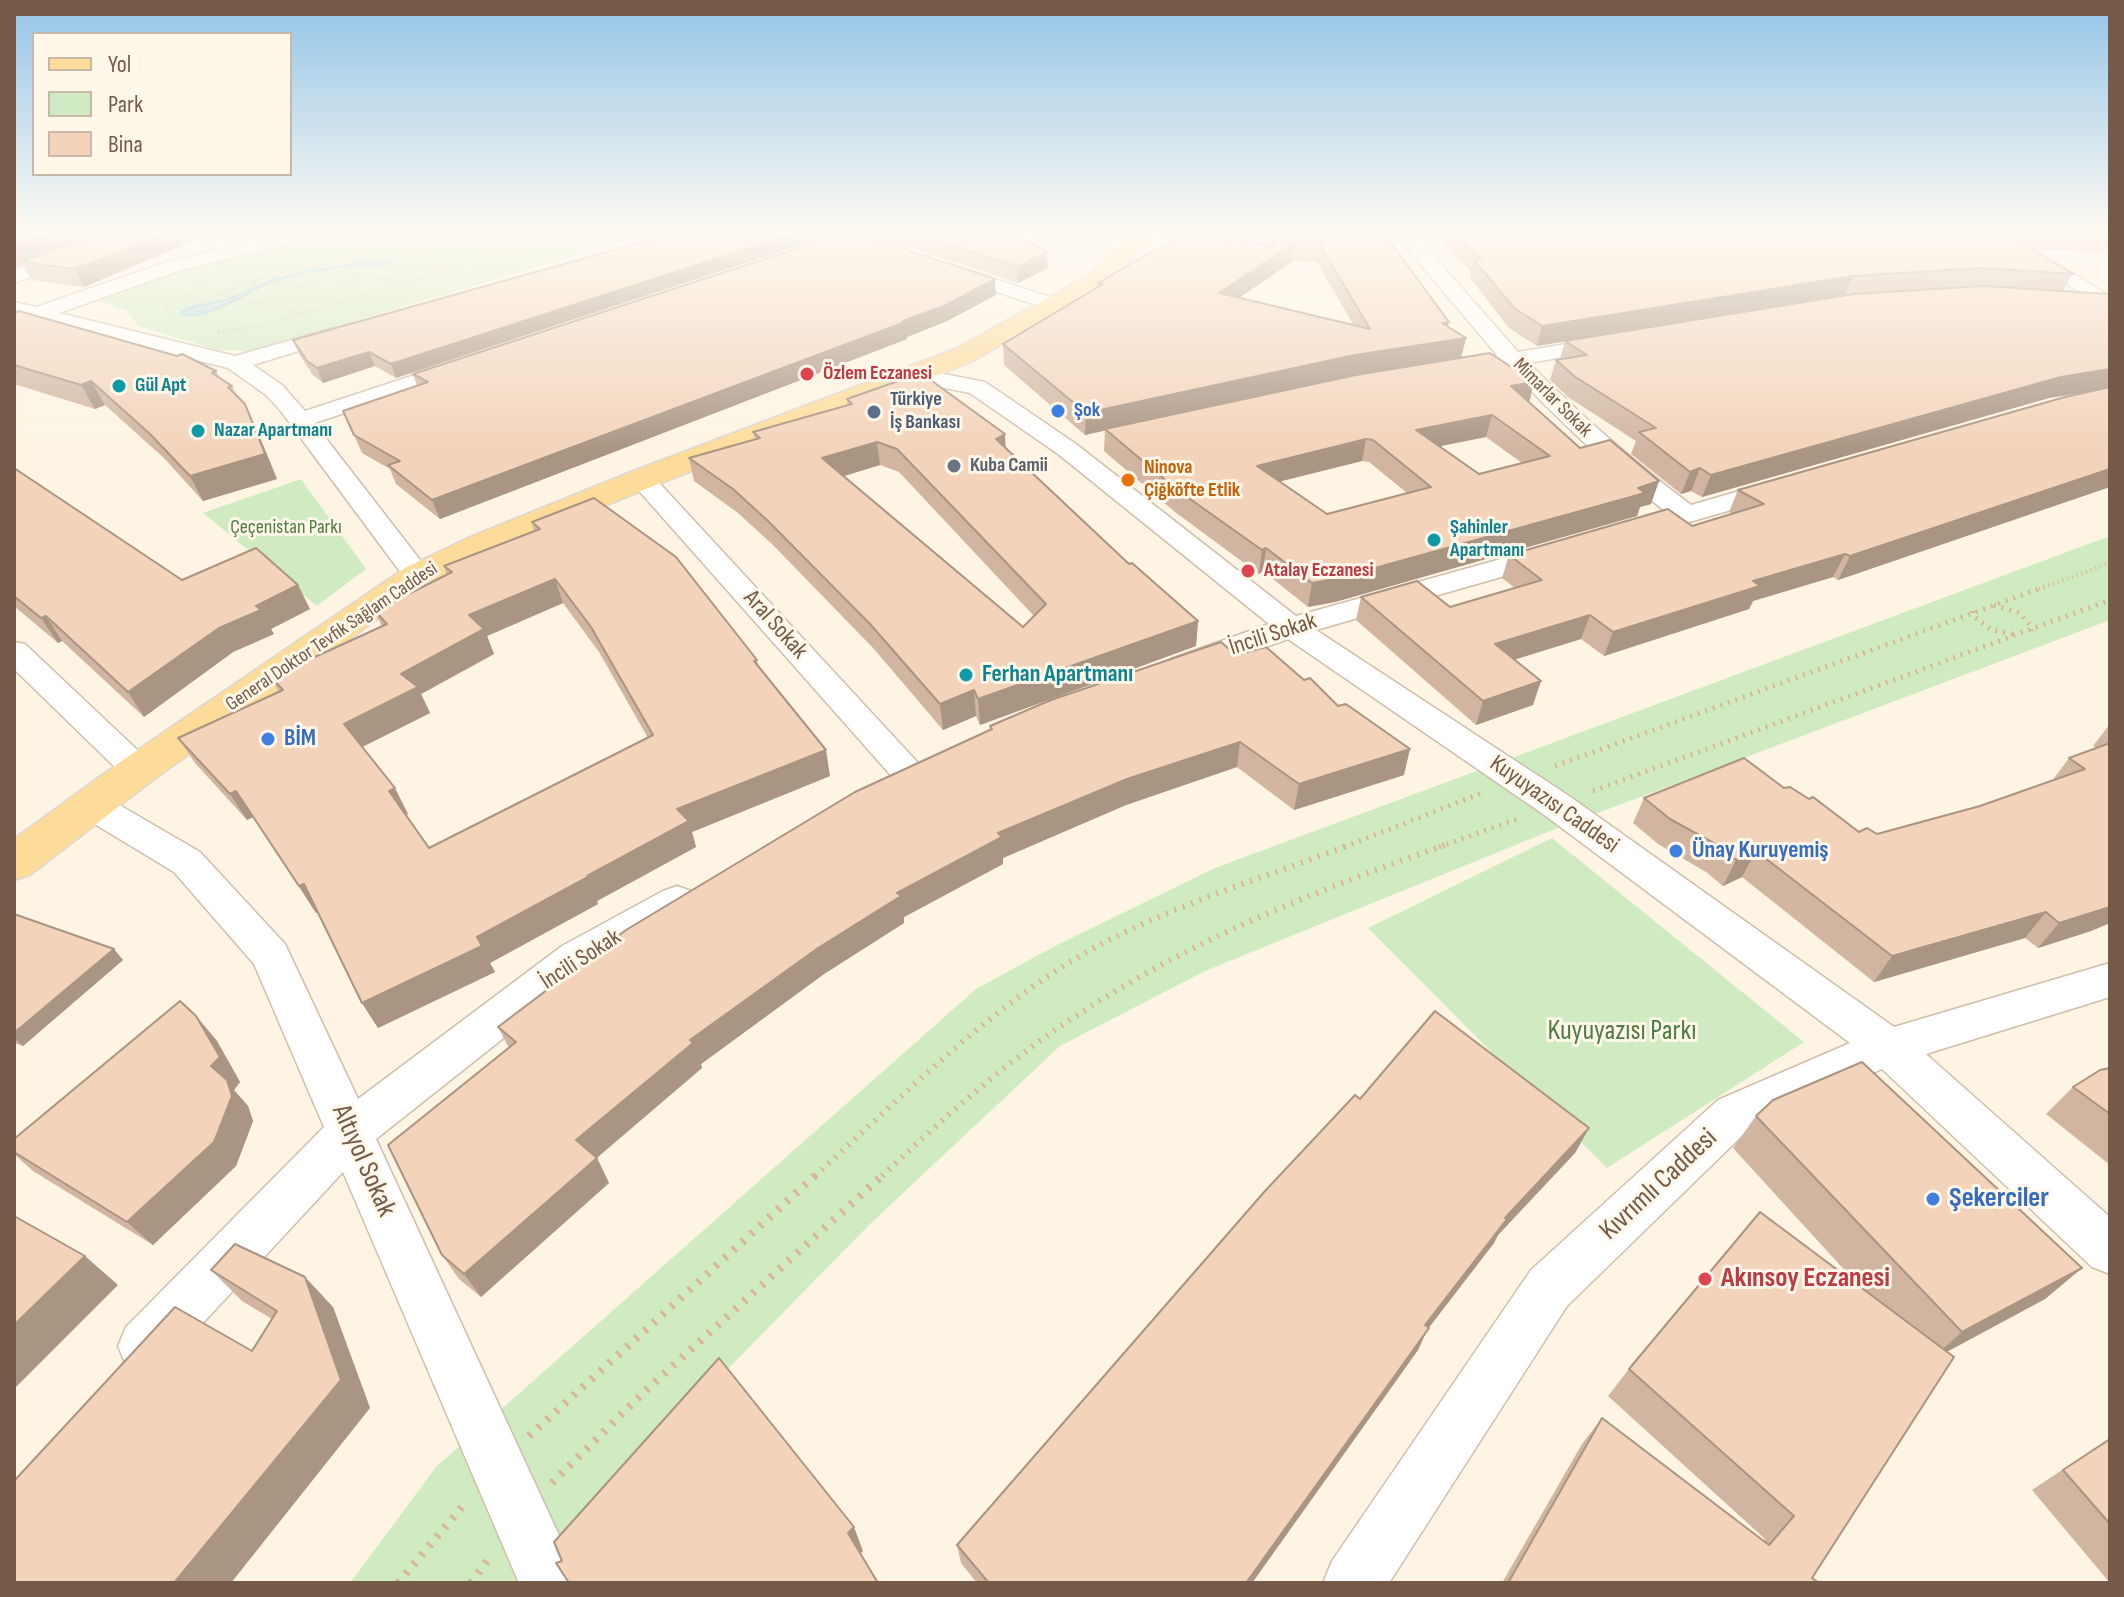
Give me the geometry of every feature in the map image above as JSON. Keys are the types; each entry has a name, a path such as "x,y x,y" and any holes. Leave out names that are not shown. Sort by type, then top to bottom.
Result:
{"main road":[{"name":"General Doktor Tevfik Sağlam Caddesi","path":"14,863 138,770 417,575 480,545 642,479 913,375 970,371 1055,305"}],"street":[{"path":"25,311 46,305"},
{"name":"Mimarlar Sokak","path":"1466,305 1567,416 1627,469 1687,515"},
{"path":"25,311 236,363 274,390 300,420 417,575"},
{"path":"236,363 356,327"},
{"path":"1425,374 1634,339"},
{"path":"300,420 482,360"},
{"name":"Kuyuyazısı Caddesi","path":"970,371 1082,445 1291,627 1556,805 1888,1047 2110,1250"},
{"name":"Aral Sokak","path":"642,479 909,772"},
{"name":"İncili Sokak","path":"1157,674 1291,627 1808,479"},
{"path":"14,651 138,770"},
{"name":"Altıyol Sokak","path":"91,805 187,862 271,955 550,1583"},
{"name":"İncili Sokak","path":"122,1370 350,1132 577,957 712,882"},
{"name":"Kıvrımlı Caddesi","path":"1354,1583 1549,1288 1734,1114 1888,1047 2110,980"}],"path":[{"path":"171,305 167,311 170,319 181,325"},
{"path":"274,305 301,314"},
{"path":"207,332 254,328 333,305"},
{"path":"398,1583 498,1464 991,1016 1067,964 1147,923 1519,779 1973,611 2109,565"},
{"path":"471,1583 520,1517 569,1465 908,1153 1028,1048 1086,1008 1147,973 1263,916 1440,846 2022,635 2110,600"},
{"path":"1991,605 2020,613 2030,623 2030,631"},
{"path":"1973,611 1977,621 1992,630 2022,635"}],"green space":[{"path":"110,305 410,305 254,351 218,350 138,326 127,311"},
{"name":"Çeçenistan Parkı","path":"301,479 366,569 317,606 203,513"},
{"path":"2110,536 2110,620 1550,831 1205,971 1060,1046 870,1224 667,1431 531,1583 350,1583 436,1467 976,989 1055,946 1215,868"},
{"name":"Kuyuyazısı Parkı","path":"1552,838 1804,1042 1607,1168 1368,928"}],"water":[{"path":"227,305 201,314 180,313 188,308"}],"building":[{"path":"419,305 575,305 391,364 369,352 317,368 307,361 293,340"},
{"path":"625,305 947,305 432,500 388,465 400,461 354,435 343,411 428,382 413,374"},
{"path":"1069,305 1267,305 1370,329 1355,305 1436,305 1449,322 1442,323 1466,338 1355,355 1086,413 1003,344"},
{"path":"1511,305 1676,305 1542,326"},
{"path":"1789,305 2110,305 2110,369 2061,377 1711,475 1700,468 1690,472 1639,432 1656,428 1574,376 1556,360 1587,355 1565,341"},
{"path":"19,311 177,356 182,354 216,371 212,373 232,386 228,387 245,404 265,454 190,476 150,434 91,381 81,385 14,365 14,313"},
{"path":"1490,353 1534,382 1511,386 1580,448 1610,440 1659,481 1638,488 1645,493 1312,583 1266,548 1262,550 1176,489 1105,429 1356,375","holes":["1492,415 1550,456 1479,474 1416,430","1366,439 1373,440 1431,487 1327,514 1257,466"]},
{"path":"921,373 1005,434 996,439 1129,564 1132,563 1198,621 978,699 974,690 940,704 870,624 768,521 733,489 689,458 760,438 753,432 852,404 847,399","holes":["877,442 897,449 1046,604 1023,627 822,458"]},
{"path":"2110,387 2110,469 1850,556 1845,554 1753,581 1760,586 1613,632 1590,615 1495,644 1541,681 1483,701 1361,597 1417,581 1450,607 1542,580 1509,555 1668,509 1692,526 1764,504 1738,490"},
{"path":"14,468 182,580 256,548 298,585 256,606 261,610 219,628 128,692 46,616 41,618 14,596"},
{"path":"594,498 676,557 826,750 677,809 689,821 477,937 482,946 362,1003 304,884 299,886 236,791 230,794 178,738 283,690 271,677 387,624 375,611 452,572 444,566 540,529 532,522","holes":["555,579 591,627 653,735 429,848 389,791 395,788 344,724 418,687 401,674 484,629 469,615"]},
{"path":"1221,642 1236,655 1266,647 1304,680 1310,678 1338,706 1346,704 1410,749 1299,784 1240,742 1127,779 998,833 1002,837 897,893 901,896 818,948 690,1040 693,1043 576,1140 597,1158 464,1274 442,1255 388,1145 516,1042 498,1027 626,930 855,792 1051,700"},
{"path":"2110,743 2110,907 2059,923 2046,912 1892,956 1756,851 1736,860 1719,846 1670,819 1644,798 1744,758 1784,788 1790,787 1809,799 1813,797 1859,832 1867,828 1877,834 1980,806 2085,769 2069,758"},
{"path":"14,914 114,949 14,1033"},
{"path":"180,1001 196,1016 220,1057 211,1066 227,1080 232,1096 214,1142 127,1222 14,1152 14,1139"},
{"path":"1435,1011 1589,1128 1505,1218 1425,1325 1429,1328 1246,1583 989,1583 957,1545 1265,1191 1355,1095 1360,1099"},
{"path":"1862,1062 2082,1268 1962,1332 1756,1116 1773,1100"},
{"path":"2110,1068 2110,1114 2073,1087 2100,1070"},
{"path":"1760,1212 1954,1357 1812,1578 1819,1583 1508,1583 1602,1418 1769,1545 1794,1516 1629,1369"},
{"path":"14,1216 85,1256 14,1325"},
{"path":"235,1244 305,1277 341,1380 174,1583 14,1583 14,1481 175,1307 252,1351 277,1311 211,1270"},
{"path":"719,1358 854,1527 848,1533 878,1583 569,1583 556,1563 562,1561 554,1542"},
{"path":"2110,1439 2110,1524 2063,1470"}],"place":[{"name":"Özlem Eczanesi","path":"807,374"},
{"name":"Gül Apt","path":"119,386"},
{"name":"Şok","path":"1058,411"},
{"name":"Türkiye İş Bankası","path":"874,412"},
{"name":"Nazar Apartmanı","path":"198,431"},
{"name":"Kuba Camii","path":"954,466"},
{"name":"Ninova Çiğköfte Etlik","path":"1128,480"},
{"name":"Şahinler Apartmanı","path":"1434,540"},
{"name":"Atalay Eczanesi","path":"1248,571"},
{"name":"Ferhan Apartmanı","path":"966,675"},
{"name":"BİM","path":"268,739"},
{"name":"Ünay Kuruyemiş","path":"1676,851"},
{"name":"Şekerciler","path":"1933,1199"},
{"name":"Akınsoy Eczanesi","path":"1705,1279"}]}
